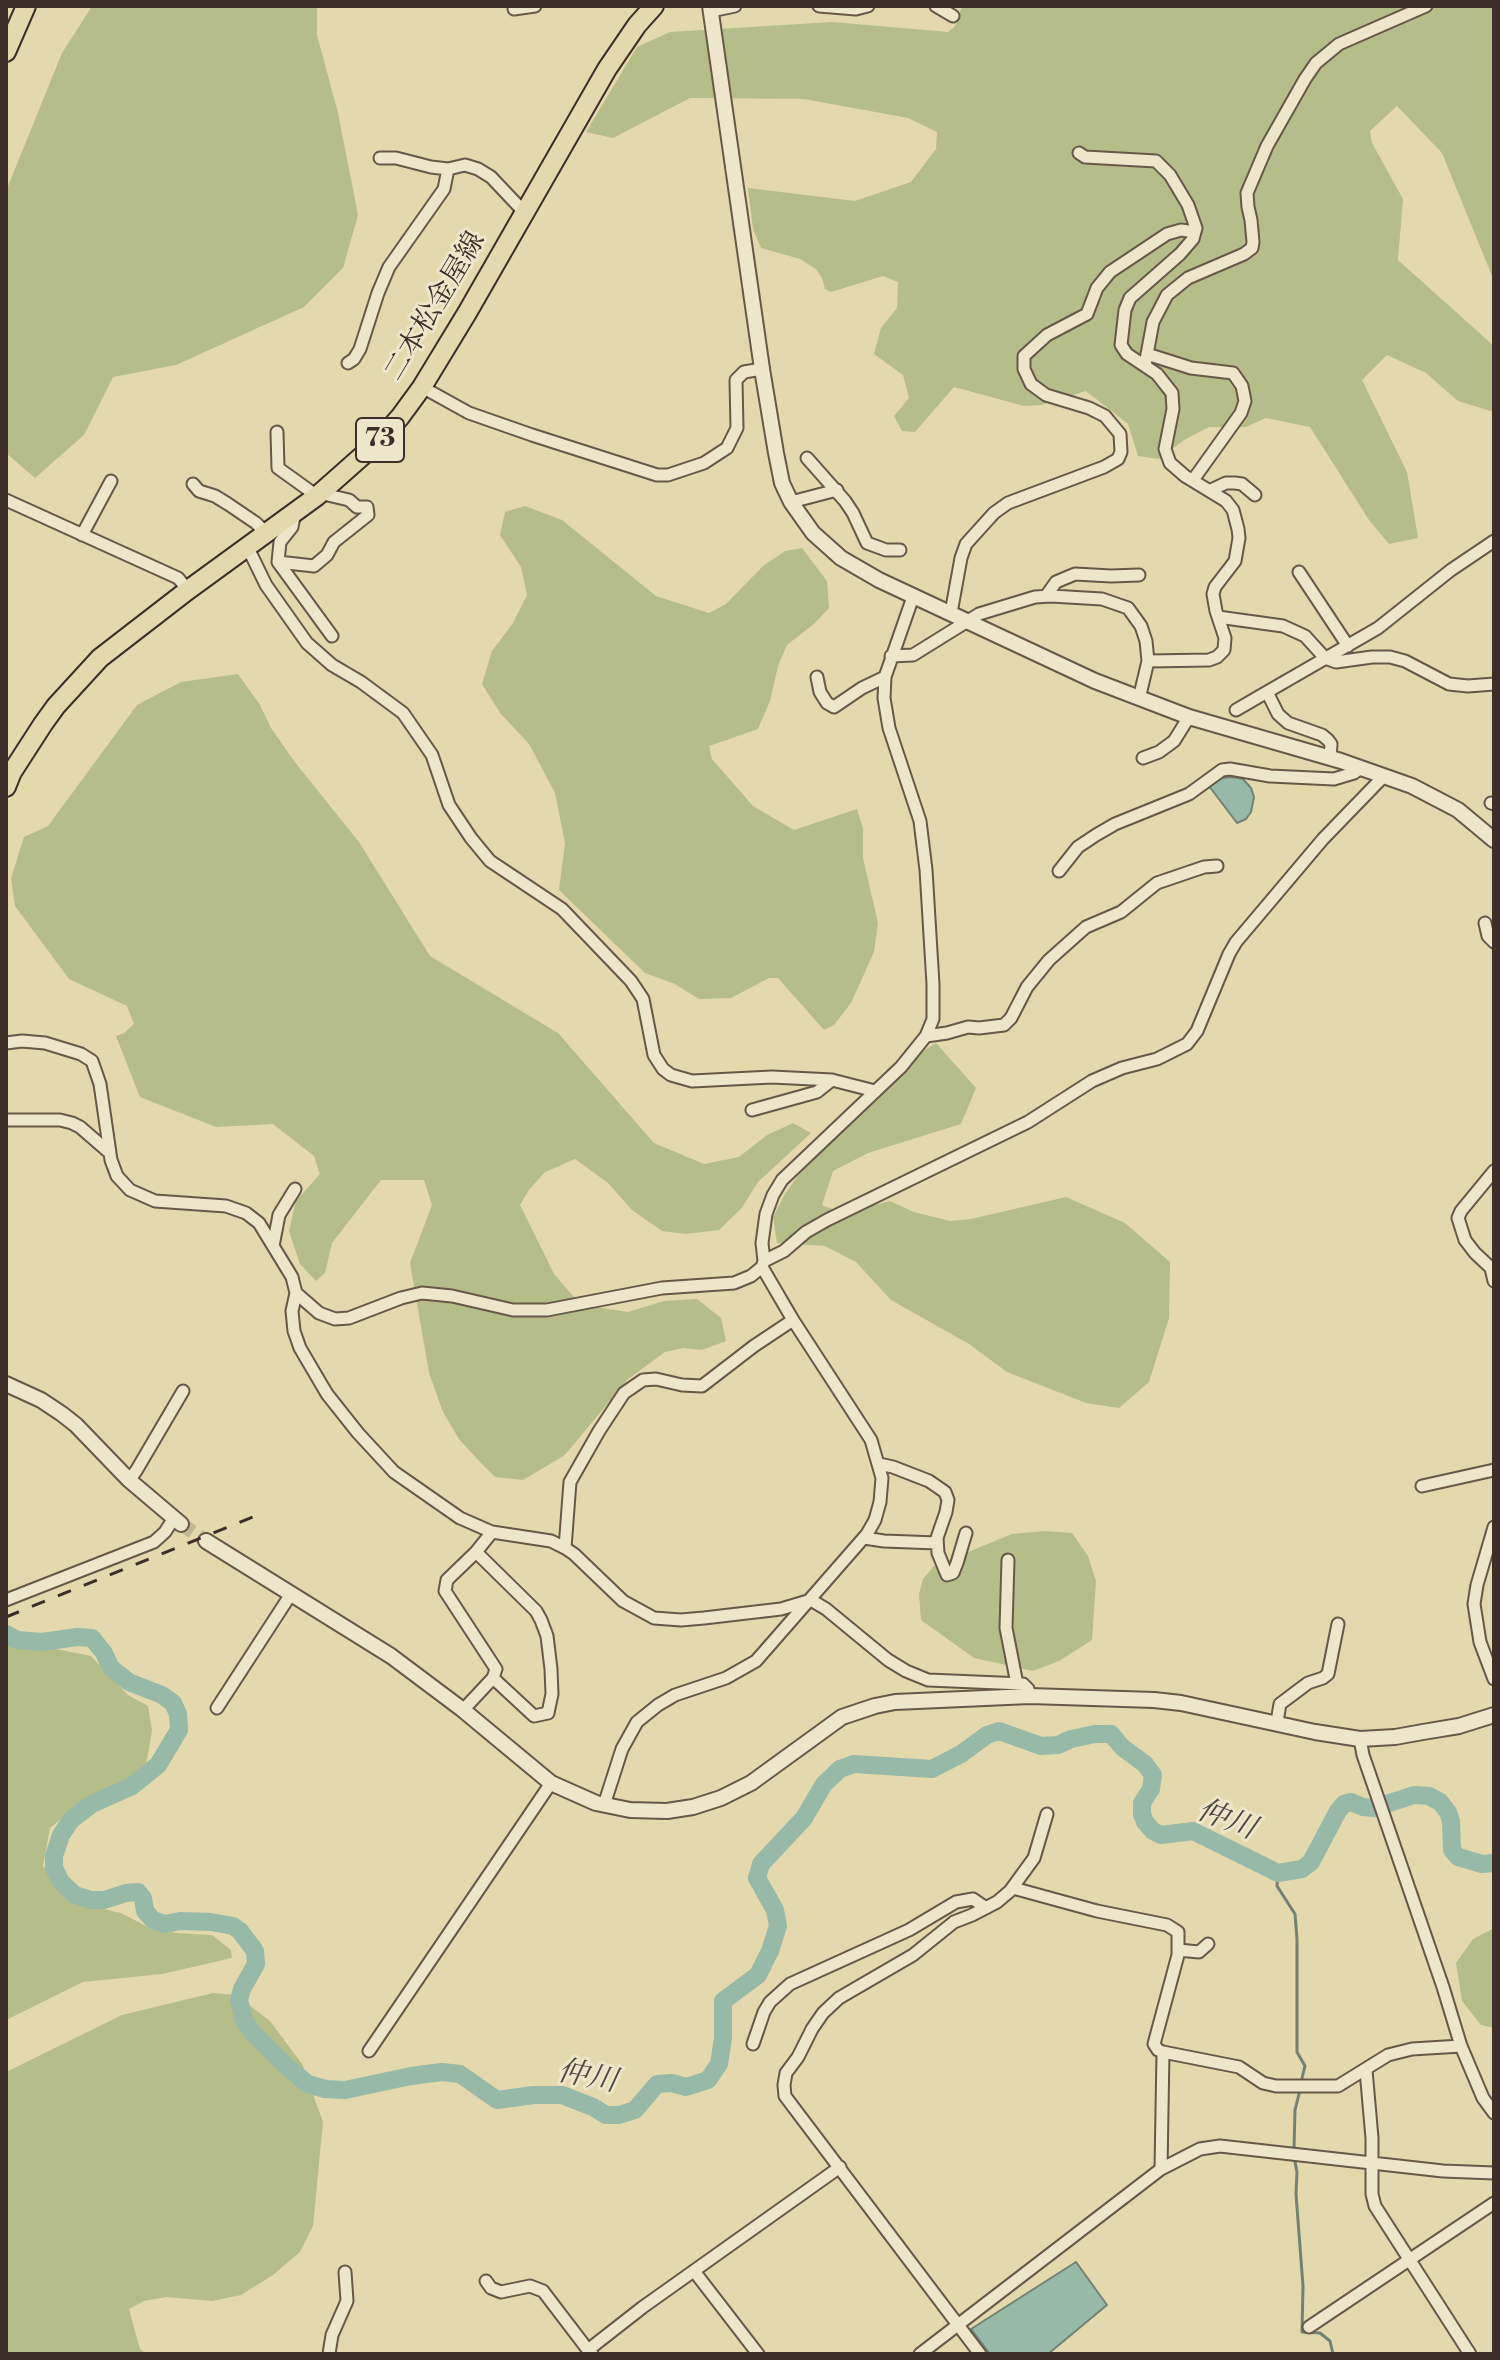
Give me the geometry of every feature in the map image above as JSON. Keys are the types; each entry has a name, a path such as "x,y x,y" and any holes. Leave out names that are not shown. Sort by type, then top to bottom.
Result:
{"main road":[{"path":"6,52 26,6"},
{"name":"二本松金屋線","path":"6,787 12,772 43,724 86,672 120,641 318,494 378,442 400,417 422,387 607,69 654,6"}],"street":[{"path":"514,9 535,6"},
{"path":"735,6 710,8 762,369 782,483 813,533 827,548 879,580 1095,681 1189,717 1384,776 1446,803 1494,840"},
{"path":"819,6 856,9 868,6"},
{"path":"936,6 953,16"},
{"path":"1148,661 1209,660 1224,650 1213,600 1215,587 1235,561 1239,538 1233,510 1226,501 1176,469 1166,456 1165,445 1173,409 1172,393 1146,359 1153,322 1167,295 1188,278 1252,248 1247,193 1267,146 1316,63 1339,44 1426,6"},
{"path":"1079,153 1085,157 1148,160 1163,166 1178,185 1195,222 1190,243 1128,301 1121,345 1127,354 1191,368 1233,373 1238,378 1245,401 1241,413 1193,480"},
{"path":"380,158 396,158 448,169 465,165 478,169 491,177 525,213"},
{"path":"348,363 360,349 389,267 444,189 448,169"},
{"path":"951,613 966,544 994,513 1008,503 1104,467 1118,459 1121,452 1121,438 1105,416 1046,395 1034,387 1026,375 1024,356 1047,335 1085,316 1097,288 1110,272 1167,234 1181,230 1195,232"},
{"path":"422,387 469,413 657,475 668,475 704,463 727,448 737,428 736,380 744,372 762,369"},
{"path":"277,432 278,468 318,494 349,500 357,507 367,507 368,515 334,542 327,555 314,566 278,562"},
{"path":"807,458 837,490 853,513 867,543 886,550 900,550"},
{"path":"82,535 111,481"},
{"path":"1211,490 1226,483 1235,483 1242,484 1255,495"},
{"path":"193,484 199,491 228,504 266,533"},
{"path":"791,502 837,490"},
{"path":"6,500 178,578 188,590"},
{"path":"295,512 292,527 280,542 278,562 332,636"},
{"path":"1236,710 1378,628 1451,570 1494,541"},
{"path":"247,546 266,585 307,643 332,665 403,713 432,755 449,805 490,861 562,909 631,981 643,999 654,1055 663,1069 671,1075 692,1081 772,1077 832,1080 875,1091"},
{"path":"1299,572 1348,646"},
{"path":"1046,596 1056,582 1075,574 1139,575"},
{"path":"891,656 913,655 967,620 999,606 1046,596 1102,599 1128,608 1141,626 1148,661 1139,699"},
{"path":"604,1805 622,1749 637,1722 675,1695 726,1678 756,1661 864,1538 875,1520 880,1502 882,1478 871,1440 793,1320 763,1264 762,1243 766,1214 777,1187 790,1171 901,1067 931,1027 934,1009 920,821 886,715 883,689 891,656 913,597"},
{"path":"1218,617 1283,626 1305,636 1325,658 1336,662 1390,657 1405,661 1449,684 1494,684"},
{"path":"817,677 820,692 834,707 885,677"},
{"path":"1267,692 1278,714 1288,723 1328,740 1331,744 1330,758"},
{"path":"1143,758 1159,752 1174,741 1189,717"},
{"path":"1059,871 1078,847 1096,835 1115,824 1189,794 1222,770 1334,779 1361,768"},
{"path":"296,1293 319,1313 335,1319 349,1318 422,1293 452,1296 513,1310 547,1310 662,1288 734,1283 751,1276 806,1232 827,1220 1028,1122 1092,1081 1122,1068 1157,1059 1187,1044 1197,1031 1229,954 1243,933 1323,839 1384,776"},
{"path":"926,1036 968,1027 1004,1025 1027,987 1049,960 1091,923 1121,912 1157,883 1204,867 1217,866"},
{"path":"1485,923 1488,936 1494,942"},
{"path":"6,1043 45,1043 81,1054 92,1061 100,1084 110,1153 117,1176 130,1190 155,1201 216,1204 239,1210 259,1223 292,1277 296,1293 292,1317 300,1348 327,1394 394,1472 460,1518 492,1532 551,1541 565,1548 623,1601 654,1618 704,1618 781,1609 811,1600"},
{"path":"752,1110 817,1092 832,1080"},
{"path":"6,1120 60,1120 72,1123 110,1153"},
{"path":"1494,1171 1458,1218 1465,1240 1475,1253 1490,1261 1494,1281"},
{"path":"273,1246 279,1215 295,1189"},
{"path":"565,1548 570,1482 624,1393 643,1380 702,1386 793,1320"},
{"path":"6,1384 41,1400 76,1425 129,1480 178,1521 154,1542 6,1600"},
{"path":"129,1480 183,1391"},
{"path":"879,1464 929,1481 945,1492 948,1500 937,1543 947,1575 953,1573 966,1533"},
{"path":"1422,1486 1494,1470"},
{"path":"1494,1527 1474,1604 1480,1642 1494,1679"},
{"path":"463,1710 493,1678 496,1669 445,1591 447,1580 492,1532"},
{"path":"864,1538 937,1543"},
{"path":"206,1541 391,1656 463,1710 551,1783 577,1796 630,1810 667,1811 721,1798 751,1783 842,1717 895,1702 1030,1696 1154,1700 1360,1739 1395,1737 1459,1726 1494,1715"},
{"path":"476,1552 536,1611 541,1620 547,1636 551,1669 552,1694 548,1713 534,1716 493,1678"},
{"path":"1008,1560 1006,1628 1017,1684"},
{"path":"217,1708 291,1594"},
{"path":"811,1600 888,1660 917,1676 928,1680 1017,1684 1026,1686 1030,1696"},
{"path":"1277,1722 1280,1704 1308,1683 1328,1674 1338,1624"},
{"path":"1360,1739 1461,2046 1483,2098 1494,2113"},
{"path":"369,2051 551,1783"},
{"path":"980,2354 785,2096 786,2073 823,2013 839,1998 913,1955 954,1922 997,1902 1013,1888 1034,1858 1047,1814"},
{"path":"1013,1888 1097,1911 1167,1925 1178,1932 1178,1950 1154,2044 1163,2052 1239,2067 1263,2083 1276,2086 1338,2086 1388,2055 1412,2049 1461,2046"},
{"path":"753,2044 770,2002 790,1984 909,1930 956,1902 973,1899 986,1908"},
{"path":"1178,1950 1199,1952 1208,1944"},
{"path":"1161,2169 1163,2052"},
{"path":"1366,2070 1375,2206 1470,2354"},
{"path":"920,2354 1161,2169 1190,2153 1211,2147 1443,2171 1494,2173"},
{"path":"486,2281 491,2288 501,2292 530,2286 543,2291 590,2352 694,2271 840,2167"},
{"path":"1309,2327 1494,2203"},
{"path":"694,2271 758,2354"},
{"path":"329,2354 332,2335 347,2301 345,2272"}],"green space":[{"path":"92,6 317,6 317,35 338,113 358,215 343,268 304,307 176,365 113,377 84,435 35,478 6,453 6,191 62,53"},
{"path":"962,6 1494,6 1494,277 1442,153 1397,106 1370,131 1372,143 1403,199 1398,260 1494,346 1494,412 1458,401 1426,373 1387,355 1362,380 1407,472 1418,538 1389,544 1369,520 1310,427 1266,418 1246,427 1209,427 1184,440 1159,459 1138,456 1128,424 1086,391 1041,405 1024,406 954,387 915,432 902,431 894,416 909,398 903,375 874,354 881,328 897,308 898,282 883,276 831,292 825,289 816,269 800,259 761,248 753,229 748,188 855,201 911,182 936,149 937,132 908,118 804,99 690,98 613,138 586,132 637,47 670,32 832,22 948,32 955,26"},
{"path":"525,506 562,520 656,596 709,613 726,604 763,566 785,551 802,548 827,581 829,608 787,645 758,729 709,746 712,759 753,806 794,830 857,809 863,829 863,858 878,923 874,952 851,1003 834,1025 824,1030 778,978 769,978 731,998 699,999 675,984 645,973 559,890 565,843 555,793 529,744 500,713 482,684 492,651 513,623 527,595 521,567 500,535 505,512"},
{"path":"238,674 294,761 359,842 430,956 558,1033 654,1143 704,1164 739,1157 767,1135 793,1123 811,1133 758,1182 741,1209 719,1230 686,1234 662,1231 632,1210 608,1183 575,1159 545,1172 529,1190 520,1205 554,1274 581,1305 628,1312 664,1301 697,1299 721,1318 726,1341 702,1350 683,1348 665,1352 627,1380 565,1455 523,1480 495,1477 459,1439 443,1412 429,1373 410,1263 432,1205 424,1180 381,1180 332,1243 325,1273 316,1281 300,1264 289,1231 296,1201 320,1174 314,1156 273,1124 216,1127 140,1097 116,1036 134,1024 127,1006 69,979 15,906 11,878 24,837 48,826 137,705 181,682"},
{"path":"936,1043 976,1088 961,1124 868,1153 833,1171 822,1205 835,1210 860,1209 890,1201 914,1212 950,1221 1066,1197 1125,1223 1170,1262 1169,1318 1149,1382 1119,1408 1086,1403 1007,1372 969,1344 891,1300 856,1262 825,1246 777,1243 773,1217 809,1160 846,1129 920,1053"},
{"path":"1045,1531 1072,1533 1088,1556 1096,1581 1092,1640 1059,1661 1033,1671 974,1658 921,1620 919,1594 923,1579 934,1566 1012,1534"},
{"path":"6,1639 91,1656 128,1695 148,1706 152,1730 146,1765 129,1784 86,1799 50,1828 43,1866 72,1902 121,1913 150,1928 212,1935 231,1950 232,1958 162,1974 83,1982 6,2020"},
{"path":"1494,1928 1494,2028 1481,2025 1462,2001 1456,1963 1473,1939"},
{"path":"213,1993 236,1995 270,2021 302,2064 323,2122 313,2226 300,2252 273,2275 241,2295 212,2301 166,2297 144,2301 129,2309 140,2349 146,2354 6,2354 6,2072 122,2015"}],"shaded area":[{"path":"1220,778 1243,779 1254,797 1251,812 1246,819 1237,823 1209,786"},
{"path":"1076,2262 1107,2305 1048,2354 990,2354 971,2329"}],"waterway":[{"name":"仲川","path":"6,1634 17,1640 42,1642 92,1638 111,1668 129,1682 162,1695 173,1703 178,1714 179,1730 158,1765 132,1786 92,1804 71,1820 61,1835 54,1856 54,1868 61,1882 75,1895 91,1900 138,1892 143,1898 145,1911 153,1920 165,1924 211,1922 233,1926 240,1931 255,1951 256,1964 239,2000 244,2020 287,2067 308,2084 325,2089 345,2090 442,2072 460,2074 497,2100 562,2095 606,2115 619,2115 635,2110 657,2084 672,2083 686,2087 708,2080 719,2064 723,2001 758,1975 778,1926 775,1910 757,1878 761,1864 804,1818 824,1784 840,1769 854,1764 932,1769 961,1754 987,1735 999,1731 1041,1746 1058,1745 1095,1734 1111,1734 1153,1775 1151,1789 1142,1803 1145,1822 1153,1831 1161,1835 1193,1831 1278,1873 1302,1869 1311,1862 1344,1804 1351,1802 1374,1808 1414,1795 1429,1796 1440,1802 1448,1812 1452,1850 1458,1857 1482,1864 1494,1863"},
{"path":"1278,1873 1277,1886 1295,1914 1297,2052 1305,2066 1301,2082"},
{"path":"1294,2149 1295,2110 1300,2090"},
{"path":"1294,2157 1303,2286 1302,2332 1320,2333 1330,2341 1333,2354"}],"tunnel":[{"path":"181,1524 206,1541"}],"railway":[{"path":"6,1617 255,1516"}]}
